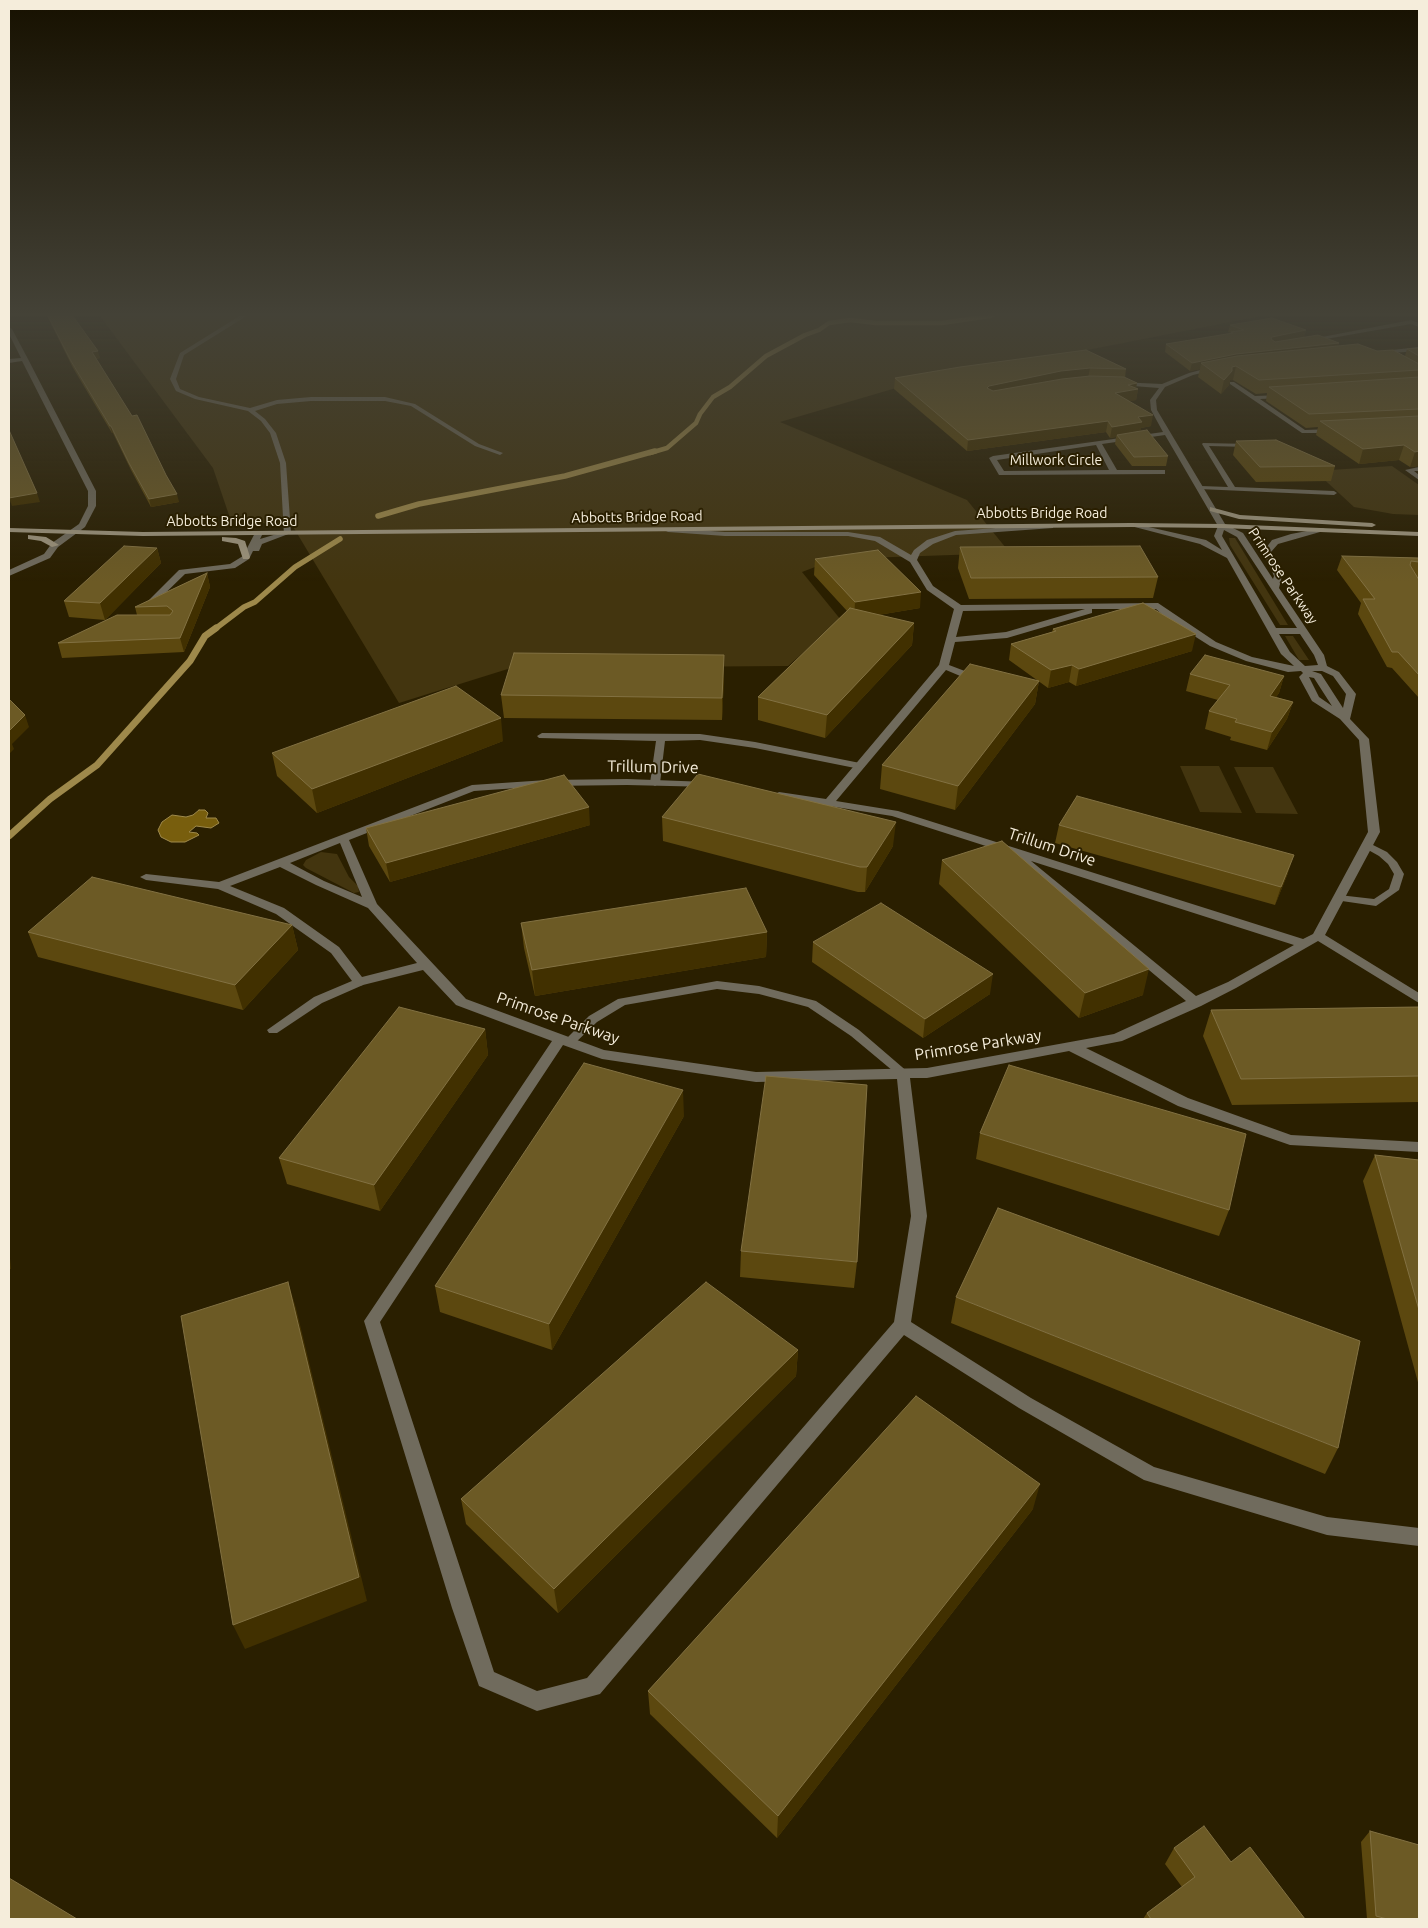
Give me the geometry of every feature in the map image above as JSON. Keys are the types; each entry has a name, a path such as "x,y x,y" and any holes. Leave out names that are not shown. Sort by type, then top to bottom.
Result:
{"main road":[{"name":"Abbotts Bridge Road","path":"1214,509 1240,517 1349,522 1419,533"},
{"name":"Abbotts Bridge Road","path":"9,530 143,534 1131,525 1222,526 1419,533"},
{"name":"Abbotts Bridge Road","path":"143,534 141,537 150,539 236,540 242,543 246,557"},
{"path":"9,537 35,537 55,545"}],"street":[{"path":"9,573 47,556 55,545 86,520 92,506 92,491 47,402"},
{"path":"1153,402 1154,410 1214,509 1222,526"},
{"name":"Millwork Circle","path":"1162,472 1002,473 992,458 1168,433"},
{"name":"Millwork Circle","path":"1098,443 1114,472"},
{"path":"913,560 916,552 930,542 954,533 1052,525"},
{"name":"Abbotts Bridge Road","path":"1131,525 1203,542 1232,560"},
{"name":"Primrose Parkway","path":"342,838 372,905 425,965 461,1002 602,1054 756,1077 926,1073 1118,1038 1232,985 1318,936 1339,898 1374,832 1364,740 1345,719 1318,676 1305,670 1286,654 1218,536 1222,526 1240,535 1319,655 1323,668 1336,674 1351,694 1345,719"},
{"path":"663,529 725,534 862,536 892,546 913,560 930,588 959,608 1158,606 1169,616 1212,644 1249,659 1288,669 1323,668"},
{"path":"1275,587 1278,576 1267,552 1275,542 1323,530"},
{"path":"246,557 259,533"},
{"path":"140,613 182,572 232,566 268,538 287,533"},
{"path":"950,640 1007,635 1106,606"},
{"path":"828,803 944,666 959,608"},
{"path":"1272,631 1303,631"},
{"path":"944,666 968,676 986,677"},
{"name":"Primrose Parkway","path":"1305,670 1304,677 1315,699 1345,719"},
{"name":"Trillum Drive","path":"146,877 220,886 472,788 547,783 655,783 723,786"},
{"name":"Trillum Drive","path":"771,794 894,813 1305,944"},
{"path":"1014,851 1196,1003"},
{"name":"Primrose Parkway","path":"280,862 372,905"},
{"path":"220,886 280,911 335,950 360,982 425,965"},
{"path":"1318,936 1419,999"},
{"path":"565,1040 372,1321 486,1679 537,1701 593,1687 902,1325 919,1216 903,1073"},
{"path":"1070,1046 1183,1102 1290,1140 1419,1147"},
{"path":"902,1325 1025,1403 1150,1474 1328,1526 1419,1537"}],"lane":[{"path":"215,402 250,410 263,420 273,433 283,463 287,533"},
{"path":"250,410 277,402"},
{"path":"402,402 413,404 477,445 500,453"},
{"path":"1260,402 1304,432 1342,430"},
{"path":"1232,489 1205,444 1262,446"},
{"path":"1419,469 1408,470 1419,478"},
{"path":"1201,488 1334,493"},
{"path":"542,736 700,737 860,766"},
{"path":"655,783 661,738"},
{"path":"1339,898 1376,903 1394,890 1399,874 1392,862 1383,854 1367,845"},
{"path":"272,1030 318,1000 360,982"},
{"path":"565,1040 592,1019 622,1002 717,985 759,990 812,1004 855,1033 903,1073"}],"shaded area":[{"path":"164,402 848,402 780,422 967,500 1010,553 836,559 802,572 841,620 788,666 511,668 399,703 292,525 231,521 213,468"},
{"path":"1392,466 1419,485 1419,515 1393,514 1354,507 1315,471"},
{"path":"1229,538 1235,538 1288,625 1280,625 1230,545"},
{"path":"1285,636 1293,636 1309,660 1299,660"},
{"path":"1180,766 1219,766 1242,813 1200,812"},
{"path":"1234,767 1273,767 1298,814 1256,813"},
{"path":"199,810 205,810 208,813 206,818 216,818 219,823 211,828 196,826 189,832 199,835 185,842 171,842 161,837 158,830 162,822 172,815 186,817 193,815"},
{"path":"321,852 337,854 349,877 358,886 359,892 354,893 303,865 306,860"}],"building":[{"path":"96,402 123,402 132,416 137,415 177,494 149,499"},
{"path":"923,402 1130,402 1153,415 1138,417 1142,422 1112,427 1108,421 968,440"},
{"path":"1291,402 1419,402 1419,409 1309,414"},
{"path":"1419,416 1419,451 1415,452 1404,445 1363,449 1320,421"},
{"path":"9,430 37,493 9,498"},
{"path":"1147,430 1168,456 1134,457 1117,435"},
{"path":"1276,440 1335,466 1260,467 1236,441"},
{"path":"124,546 157,548 100,603 64,601"},
{"path":"1140,546 1158,577 971,578 960,547"},
{"path":"878,550 921,592 855,602 815,559"},
{"path":"1342,556 1419,558 1419,562 1411,561 1410,565 1419,580 1419,675 1398,652 1392,652 1363,599 1375,599"},
{"path":"207,573 180,638 58,643 117,615 170,615 173,611 167,606 135,607"},
{"path":"1143,603 1196,634 1079,669 1072,665 1051,670 1011,644 1056,631 1053,629"},
{"path":"850,608 914,623 827,715 758,697"},
{"path":"514,653 724,655 722,698 501,695"},
{"path":"1205,655 1284,676 1270,696 1293,702 1272,732 1235,722 1237,719 1209,711 1230,685 1190,674"},
{"path":"970,664 1039,681 958,786 882,765"},
{"path":"456,686 501,718 312,789 272,753"},
{"path":"9,699 25,715 9,731"},
{"path":"698,774 896,822 867,867 860,867 662,817"},
{"path":"564,775 589,807 386,863 366,828"},
{"path":"1077,796 1294,855 1281,887 1059,825"},
{"path":"1002,841 1149,969 1085,993 942,860"},
{"path":"92,877 292,925 235,985 28,932"},
{"path":"746,888 767,932 532,970 521,923"},
{"path":"881,903 993,974 925,1019 813,942"},
{"path":"399,1007 485,1029 374,1185 279,1158"},
{"path":"1419,1007 1419,1076 1241,1079 1211,1010"},
{"path":"584,1063 683,1090 549,1324 435,1286"},
{"path":"1009,1065 1246,1134 1229,1210 980,1133"},
{"path":"766,1076 867,1085 857,1262 741,1251"},
{"path":"1375,1155 1419,1160 1419,1310"},
{"path":"998,1208 1360,1341 1338,1448 956,1297"},
{"path":"288,1282 359,1577 233,1625 181,1316"},
{"path":"706,1282 798,1350 554,1589 461,1499"},
{"path":"916,1396 1040,1484 778,1816 648,1691"},
{"path":"1204,1826 1231,1862 1250,1847 1305,1919 1151,1919 1147,1913 1195,1877 1174,1848"},
{"path":"1370,1831 1419,1845 1419,1919 1387,1919 1376,1916"},
{"path":"9,1878 77,1919 9,1919"}],"waterway":[{"path":"650,453 667,448 696,423 709,402"},
{"path":"378,516 419,504 565,476 655,451"},
{"path":"215,629 244,607 255,602 295,567 340,539"},
{"path":"9,836 50,799 97,765 190,661 205,636 216,628"}]}
